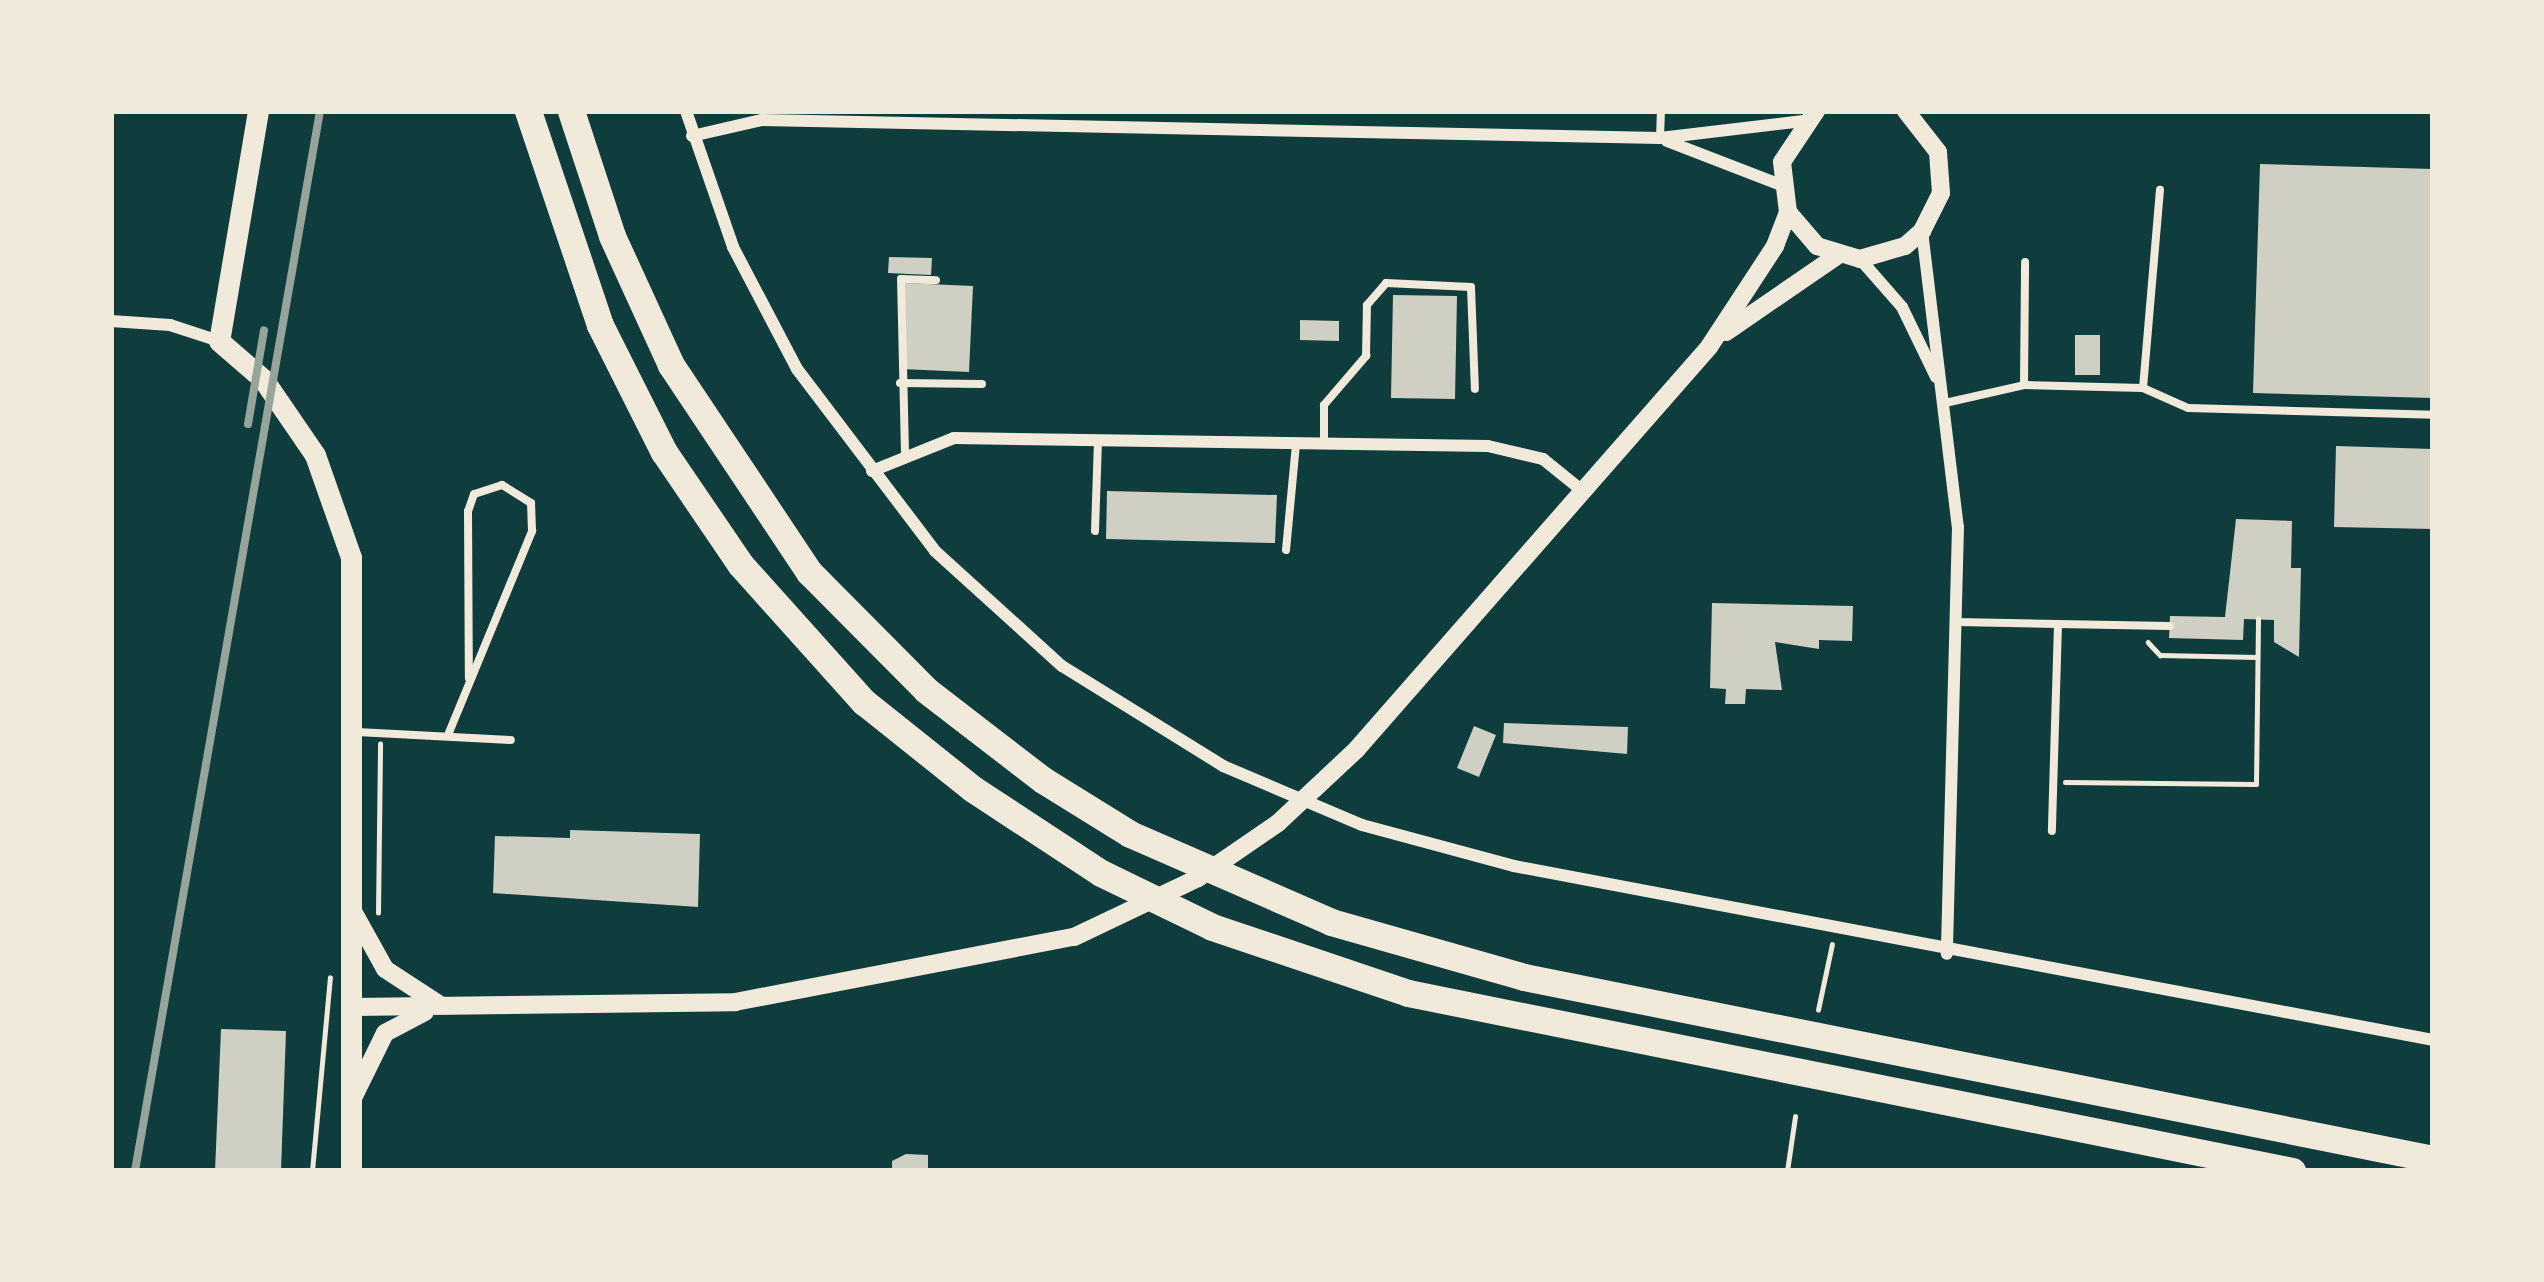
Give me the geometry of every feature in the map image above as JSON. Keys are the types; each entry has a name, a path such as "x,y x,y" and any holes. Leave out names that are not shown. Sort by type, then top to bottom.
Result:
{"highway":[{"path":"528,111 600,325 664,452 740,564 864,702 973,789 1101,873 1212,927 1408,993 2292,1171"},
{"path":"571,111 612,236 671,365 809,572 926,690 1042,780 1130,834 1262,896 1423,952 2433,1159"}],"main road":[{"path":"258,111 219,341 278,398 340,509 357,615 351,1171"}],"street":[{"path":"686,111 733,247 797,369 872,471 935,551 1063,666 1157,730 1272,791 1456,852 1947,953 2433,1040"},
{"path":"1906,111 1929,133"},
{"path":"1810,116 1790,140 1781,184 1788,212 1800,231 1838,255 1860,259 1883,256 1922,231 1941,194 1929,111"},
{"path":"692,136 762,120 1660,138 1810,116"},
{"path":"1660,138 1781,184"},
{"path":"353,1007 735,1002 1074,937 1241,850 1356,750 1709,346 1775,246 1788,212"},
{"path":"1922,231 1957,480 1947,953"},
{"path":"1709,346 1808,269 1838,255"},
{"path":"1860,259 1902,307 1943,396"},
{"path":"111,321 170,325 219,341"},
{"path":"872,471 905,453 954,438 1324,444 1514,449 1543,459 1580,489"},
{"path":"354,913 385,969 445,1008"},
{"path":"352,1100 385,1033 406,1017 445,1008"}],"lane":[{"path":"1660,138 1661,111"},
{"path":"2143,388 2160,190"},
{"path":"2024,385 2025,262"},
{"path":"905,453 901,279 936,280"},
{"path":"1324,444 1324,405 1366,356 1367,304 1386,283 1471,287 1474,389"},
{"path":"900,383 982,384"},
{"path":"1943,396 2024,385 2143,388 2188,408 2433,415"},
{"path":"1095,531 1098,440"},
{"path":"1286,550 1296,444"},
{"path":"448,735 532,531 531,503 502,484 474,494 468,511 469,678"},
{"path":"1956,622 2170,626"},
{"path":"2052,831 2058,624"},
{"path":"356,732 511,740"}],"path":[{"path":"2054,782 2256,784 2258,620"},
{"path":"2143,625 2160,655 2258,657"},
{"path":"378,918 381,733"},
{"path":"1818,1010 1832,944 1865,951 1868,937"},
{"path":"312,1171 325,978 353,978"},
{"path":"1784,1169 1795,1117"}],"building":[{"path":"2260,164 2433,169 2433,398 2253,393"},
{"path":"889,257 932,258 931,275 888,273"},
{"path":"905,283 973,286 969,372 901,369"},
{"path":"1393,295 1457,296 1455,399 1391,398"},
{"path":"1300,320 1339,321 1339,341 1300,340"},
{"path":"2075,335 2100,335 2100,375 2075,375"},
{"path":"2336,446 2433,449 2433,529 2334,527"},
{"path":"1107,491 1277,495 1275,543 1106,539"},
{"path":"2236,519 2292,521 2291,568 2301,568 2299,657 2274,642 2274,620 2244,619 2243,640 2169,638 2170,616 2225,617"},
{"path":"1712,603 1853,606 1852,641 1819,640 1819,649 1775,642 1782,690 1746,689 1745,704 1725,704 1726,689 1710,688"},
{"path":"1504,723 1628,727 1627,754 1503,743"},
{"path":"1474,726 1496,735 1479,777 1457,768"},
{"path":"570,830 700,834 698,907 493,893 495,836 570,838"},
{"path":"221,1029 286,1031 281,1171 215,1171"},
{"path":"906,1154 928,1155 928,1171 892,1171 892,1161"}],"railway":[{"path":"135,1171 320,111"},
{"path":"248,424 264,330"}]}
